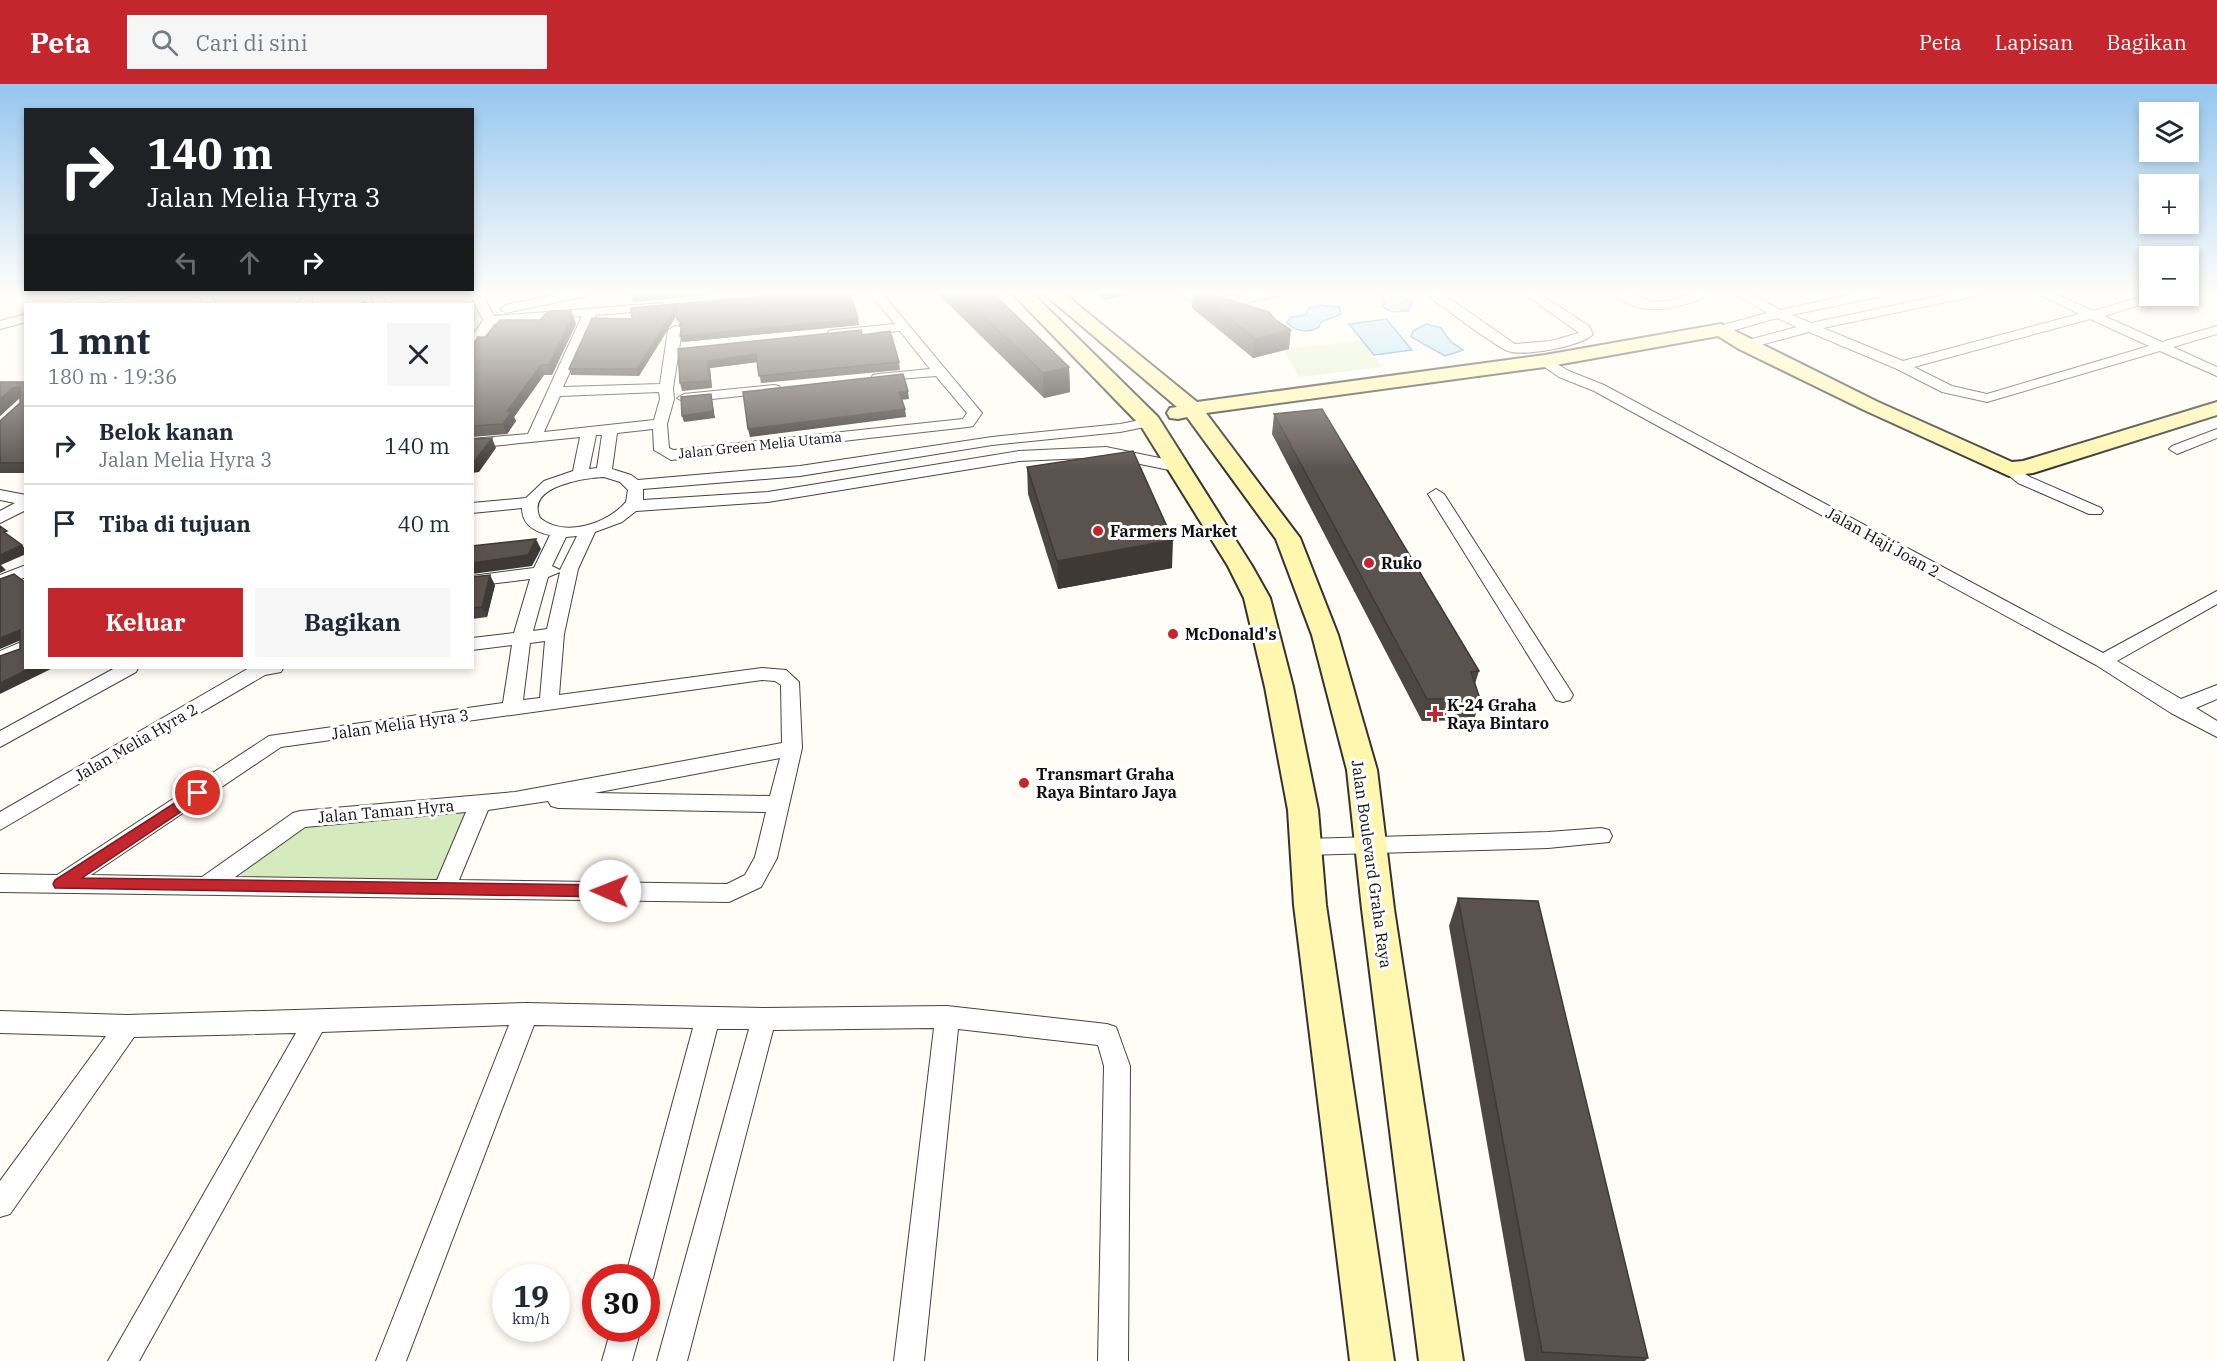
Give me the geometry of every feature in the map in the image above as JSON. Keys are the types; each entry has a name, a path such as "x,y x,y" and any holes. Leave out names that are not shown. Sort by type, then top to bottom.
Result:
{"main road":[{"path":"1079,352 1148,421 1240,566 1257,598 1269,644 1303,810 1310,905 1372,1361"},
{"name":"Jalan Boulevard Graha Raya","path":"1124,352 1198,416 1288,538 1325,635 1362,770 1370,846 1441,1361"},
{"path":"1198,416 1598,352"},
{"path":"1148,421 1598,371 1708,352"},
{"path":"1759,352 2009,470 2025,468 2217,408"},
{"path":"1148,421 1149,412 1165,410 1175,404 1176,395"}],"street":[{"path":"534,437 573,352"},
{"name":"Jalan Green Melia Utama","path":"678,352 660,424 662,450 670,455 968,423 975,413 938,372"},
{"path":"868,380 938,372 923,352"},
{"path":"1868,352 1947,389 1987,398 2144,352"},
{"path":"1902,366 1954,352"},
{"path":"2170,352 2217,372"},
{"name":"Jalan Haji Joan 2","path":"1545,361 1564,374 1599,388 2103,661 2217,730"},
{"path":"556,392 666,394 785,388"},
{"path":"635,485 800,471 992,441 1120,428 1148,421"},
{"path":"474,444 660,424"},
{"path":"604,472 610,429"},
{"path":"580,474 589,432"},
{"path":"2177,449 2217,433"},
{"path":"632,506 768,497 1019,456 1106,452 1179,467"},
{"path":"881,459 890,478"},
{"path":"2009,470 2024,480 2095,511"},
{"path":"474,520 530,508 550,484 580,474 604,472 623,476 635,485 637,491 632,506 614,520 588,530 560,532 538,526 530,508"},
{"path":"1436,494 1563,695"},
{"path":"0,495 18,509"},
{"path":"474,508 530,508"},
{"path":"549,704 555,634 569,569 588,530"},
{"path":"513,709 522,638 541,572 560,532"},
{"path":"474,581 569,569"},
{"path":"0,582 24,571"},
{"path":"2103,661 2217,597"},
{"path":"474,644 555,634"},
{"path":"0,659 24,647"},
{"path":"0,740 127,669"},
{"name":"Jalan Melia Hyra 2","path":"0,822 261,669"},
{"name":"Jalan Melia Hyra 3","path":"61,884 276,741 762,674 779,675 790,682 792,748"},
{"path":"2178,708 2217,692"},
{"path":"0,883 729,893 753,881 766,858 792,748"},
{"name":"Jalan Taman Hyra","path":"515,800 792,748"},
{"name":"Jalan Taman Hyra","path":"206,886 300,819 515,800 777,804"},
{"path":"444,889 481,802"},
{"path":"1305,847 1601,836"},
{"path":"391,1361 526,1014"},
{"path":"0,1022 127,1026 526,1014 764,1019 947,1017 1107,1035 1117,1066 1113,1361"},
{"path":"909,1361 947,1017"},
{"path":"643,1264 708,1018"},
{"path":"672,1361 764,1019"},
{"path":"123,1361 315,1022"},
{"path":"0,1204 127,1026"},
{"path":"617,1361 622,1342"}],"green space":[{"path":"1284,352 1371,352 1382,367 1299,377"},
{"path":"469,809 443,881 243,879 239,872 303,827"}],"water":[{"path":"1371,352 1400,352 1374,355"},
{"path":"1437,352 1458,352 1445,356"}],"building":[{"path":"474,352 555,352 549,365 541,365 507,411 512,411 503,424 474,426"},
{"path":"577,352 648,352 637,369 569,369"},
{"path":"678,352 896,352 899,362 759,376 756,354 708,361 710,381 680,383"},
{"path":"1021,352 1053,352 1069,367 1043,373"},
{"path":"903,374 908,391 899,392 905,409 748,429 743,392"},
{"path":"0,382 24,382 24,463 0,463 0,421 20,403 20,387 12,388 0,400"},
{"path":"711,394 713,411 682,416 681,397"},
{"name":"Ruko","path":"1322,409 1479,671 1471,672 1480,699 1427,699 1274,414"},
{"path":"492,438 474,461 474,439"},
{"name":"Farmers Market","path":"1133,451 1173,540 1057,561 1027,467"},
{"path":"0,526 7,531 4,532 22,545 0,555"},
{"path":"536,539 528,555 474,563 474,546"},
{"path":"14,574 24,582 24,669 29,669 0,683 0,656 20,649 20,630 0,638 0,579"},
{"path":"490,575 482,607 474,608 474,577"},
{"path":"1458,898 1538,901 1648,1358 1542,1352"}],"place":[{"name":"Farmers Market","path":"1098,531"},
{"name":"Ruko","path":"1369,563"},
{"name":"McDonald's","path":"1173,634"},
{"name":"K-24 Graha Raya Bintaro","path":"1435,714"},
{"name":"Transmart Graha Raya Bintaro Jaya","path":"1024,783"}],"route":[{"path":"198,793 61,884 610,891"}]}
